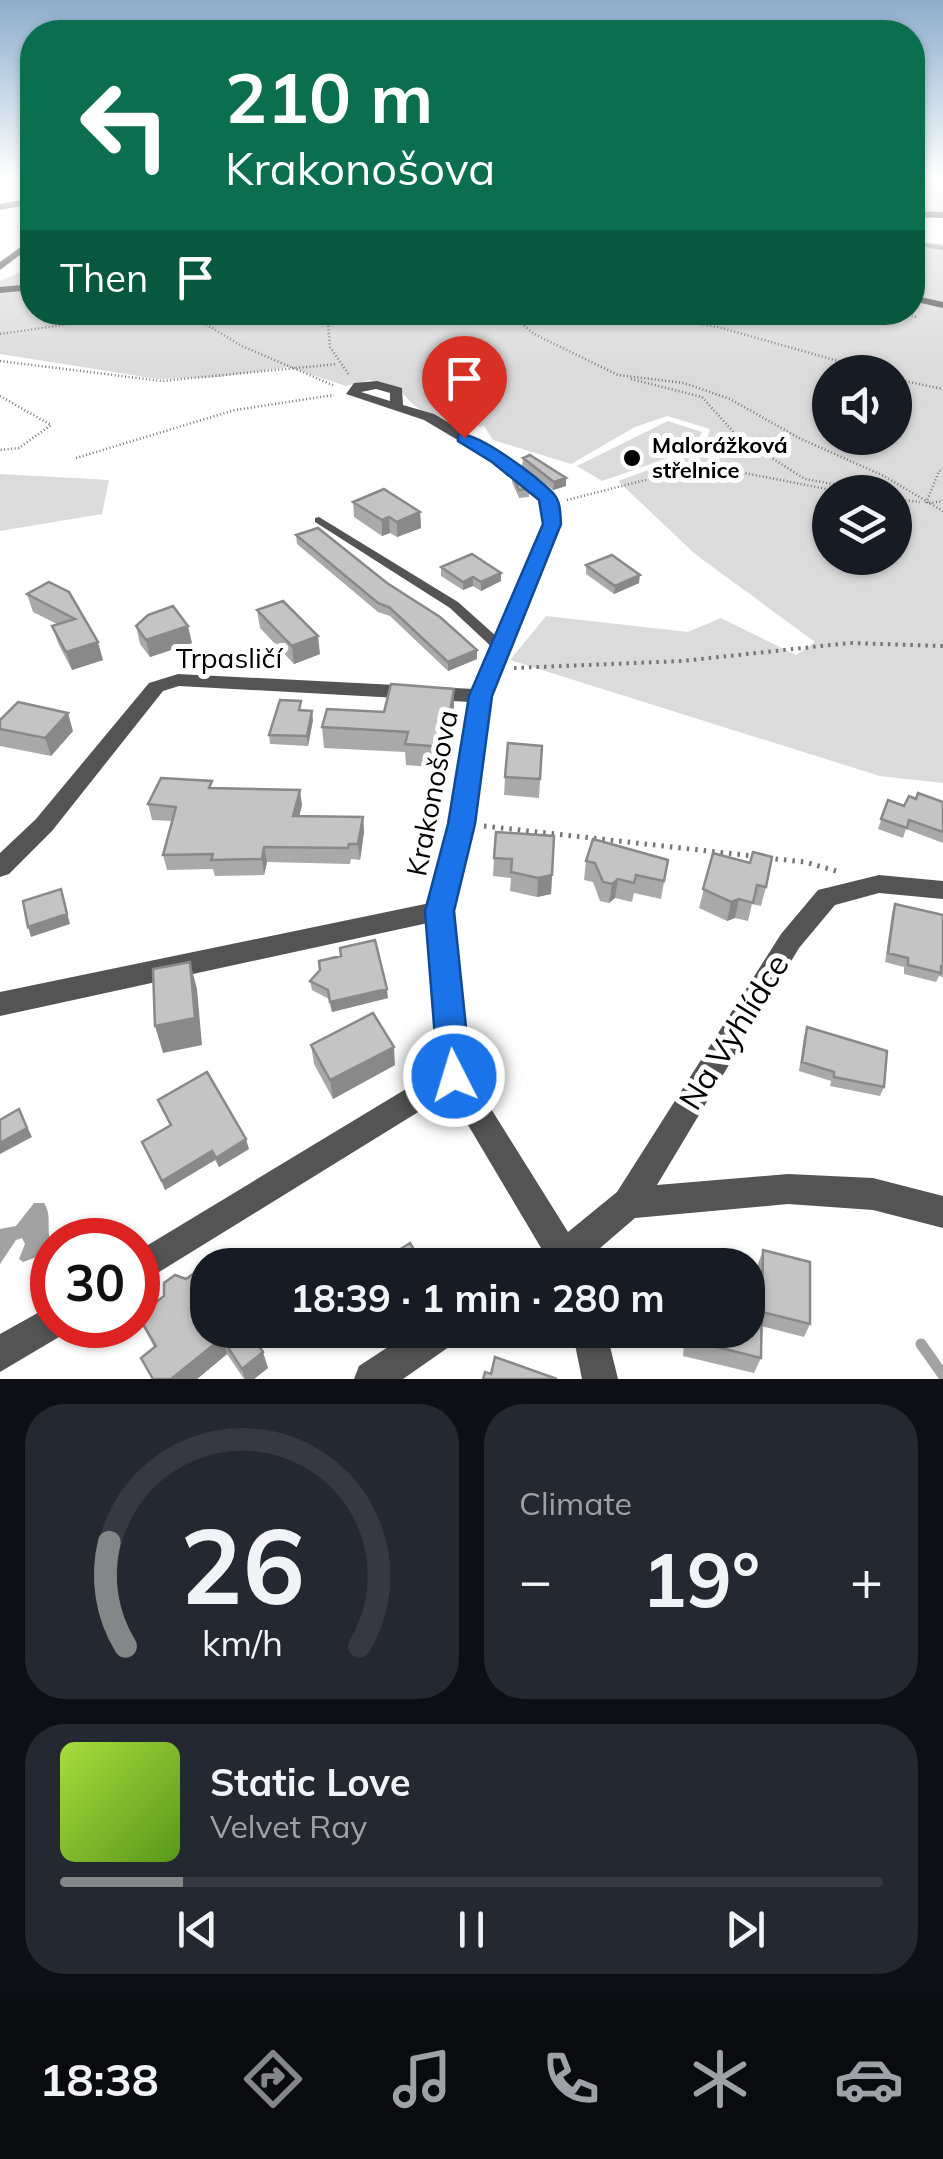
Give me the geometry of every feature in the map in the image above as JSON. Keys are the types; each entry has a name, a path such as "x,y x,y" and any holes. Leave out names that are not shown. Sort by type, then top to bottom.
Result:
{"street":[{"path":"356,390 396,408 429,417 498,458 531,482 551,504"},
{"name":"Krakonošova","path":"551,504 552,524 481,696 462,824 440,911 454,1076 556,1248"},
{"name":"Trpasličí","path":"0,868 44,824 156,687 178,680 481,696"},
{"name":"Na Vyhlídce","path":"579,1248 628,1204 790,941 828,898 879,884 943,890"},
{"path":"0,1004 440,911"},
{"path":"160,1256 454,1076"},
{"path":"628,1204 788,1189 873,1194 943,1212"},
{"path":"0,1354 30,1336"},
{"path":"372,1379 418,1348"},
{"path":"593,1348 600,1379"}],"lane":[{"path":"319,520 454,604 497,659"}],"path":[{"path":"0,334 79,325"},
{"path":"209,325 291,370 356,390"},
{"path":"327,325 326,342 336,364 356,390"},
{"path":"528,325 534,334 618,375 702,397 738,436 812,479"},
{"path":"698,325 820,355"},
{"path":"0,360 162,382 336,364"},
{"path":"618,375 684,383 730,399 799,438 884,476 943,512"},
{"path":"912,383 943,389"},
{"path":"76,458 161,428 252,406 356,390"},
{"path":"0,396 51,425 19,448 0,450"},
{"path":"551,504 665,475 734,470 812,486"},
{"path":"926,503 939,471 943,470"},
{"path":"912,501 943,501"},
{"path":"497,659 682,661 848,643 943,646"},
{"path":"462,824 804,862 879,884"}],"shaded area":[{"path":"925,242 943,244 943,783 880,776 510,660 546,616 688,632 721,618 796,655 815,642 695,554 618,481 704,450 710,429 667,416 635,427 571,464 493,440 484,426 436,418 415,405 399,388 370,380 346,386 289,367 220,377 158,379 0,354 0,281 20,272 20,325 925,325"},
{"name":"Malorážková střelnice","path":"668,421 702,432 694,449 602,481 577,466"},
{"path":"0,474 109,480 102,514 0,531"},
{"path":"34,1203 44,1203 49,1218 30,1218 30,1259 19,1259 25,1244 22,1238 16,1240 0,1264 0,1229 16,1226"}],"building":[{"path":"530,455 566,478 554,482 523,458"},
{"path":"512,474 529,489 519,490"},
{"path":"384,489 420,512 397,522 389,517 382,520 353,502"},
{"path":"318,528 387,583 440,617 477,650 448,662 389,607 378,603 296,535"},
{"path":"472,554 501,573 481,582 473,577 463,582 441,567"},
{"path":"612,555 640,575 615,586 586,565"},
{"path":"49,582 69,592 98,642 66,652 52,626 75,619 27,594"},
{"path":"283,601 318,636 292,646 257,610"},
{"path":"173,606 188,626 146,640 136,626 148,615"},
{"path":"391,684 454,689 444,747 405,744 408,732 322,727 327,709 384,712"},
{"path":"280,700 301,701 299,710 312,711 307,736 269,735"},
{"path":"18,702 68,713 45,738 0,729 0,720"},
{"path":"508,743 542,746 540,779 505,777"},
{"path":"161,778 212,781 209,788 300,790 293,816 363,817 358,844 349,844 348,848 264,847 262,859 211,860 213,854 163,855 176,807 148,804"},
{"path":"918,793 943,802 943,832 909,820 907,828 881,819 888,800 904,806 909,796 916,799"},
{"path":"496,832 554,836 552,875 538,878 511,872 512,859 494,858"},
{"path":"593,839 668,860 664,881 636,875 634,883 618,879 612,884 603,882 595,863 586,861"},
{"path":"753,852 772,857 766,887 757,885 753,903 739,899 731,902 703,889 713,853 750,863"},
{"path":"61,889 67,914 28,927 23,901"},
{"path":"895,904 943,915 941,973 908,965 908,958 888,953"},
{"path":"375,940 387,989 330,1002 328,990 310,981 320,970 319,961 341,956 340,948"},
{"path":"190,962 195,1018 155,1026 153,969"},
{"path":"373,1013 394,1047 330,1080 311,1045"},
{"path":"807,1027 887,1051 884,1087 834,1077 834,1072 802,1062"},
{"path":"207,1072 246,1139 216,1158 212,1151 162,1181 142,1142 171,1125 158,1100"},
{"path":"19,1109 27,1128 0,1143 0,1120"},
{"path":"765,1251 810,1262 810,1324 765,1313"},
{"path":"175,1275 186,1279 190,1276 190,1348 210,1348 171,1379 153,1379 141,1358 154,1348 160,1348 160,1299 164,1296 164,1283"},
{"path":"228,1348 260,1348 263,1352 242,1369"},
{"path":"720,1348 761,1348 761,1358"},
{"path":"495,1357 557,1379 483,1379 485,1372 491,1374"}],"waterway":[{"path":"925,245 943,248"},
{"path":"921,1344 943,1375"}],"place":[{"name":"Malorážková střelnice","path":"632,458"}],"route":[{"path":"454,1076 440,911 462,824 481,696 552,524 551,504 531,482 464,438"}]}
